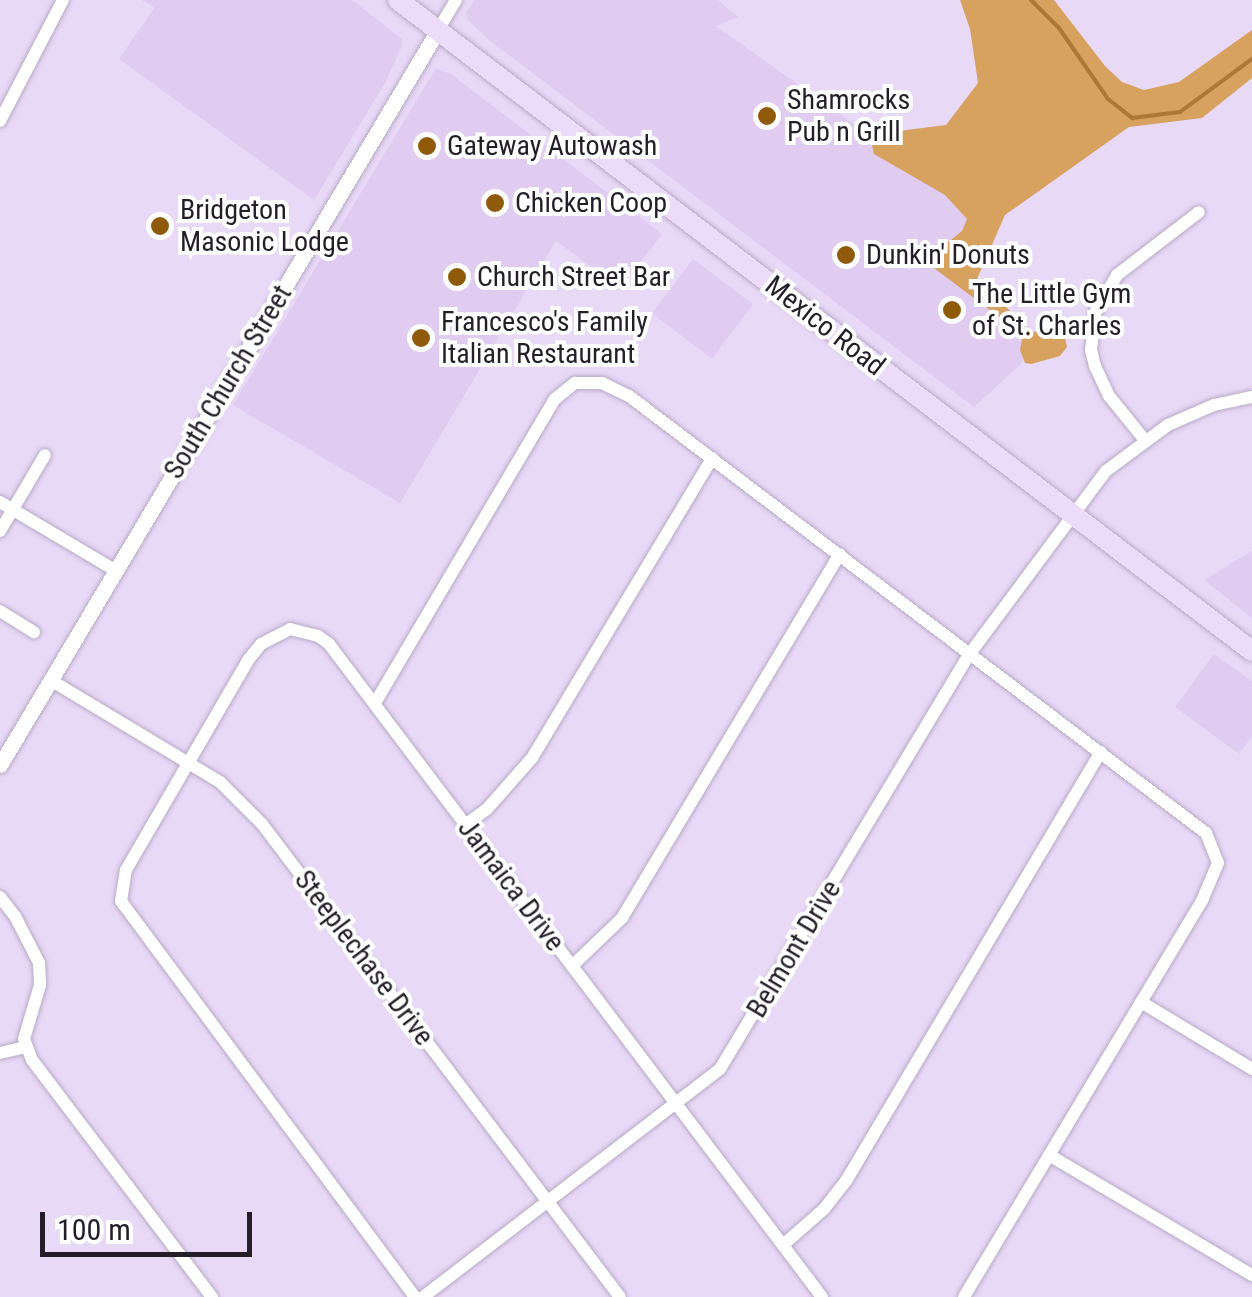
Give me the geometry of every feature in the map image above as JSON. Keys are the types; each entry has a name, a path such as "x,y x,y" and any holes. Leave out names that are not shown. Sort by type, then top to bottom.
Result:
{"main road":[{"name":"Mexico Road","path":"398,0 1252,652"}],"street":[{"path":"0,121 62,0"},
{"name":"South Church Street","path":"0,765 456,0"},
{"path":"1144,439 1109,396 1095,366 1091,350 1096,311 1116,275 1199,212"},
{"path":"374,703 556,400 564,390 589,381 629,396 1195,822 1214,846 1218,863 1211,884 964,1297"},
{"name":"Belmont Drive","path":"423,1297 720,1069 972,652 1106,471 1144,439 1214,404 1252,398"},
{"path":"0,531 6,506 45,455"},
{"path":"465,825 487,809 532,758 712,458"},
{"path":"6,506 116,571"},
{"path":"572,966 622,918 840,554"},
{"path":"0,611 34,632"},
{"name":"Jamaica Drive","path":"188,762 249,659 276,634 290,629 318,636 374,703 822,1297"},
{"name":"Steeplechase Drive","path":"52,681 220,782 262,824 620,1297"},
{"path":"783,1245 846,1181 1101,752"},
{"path":"188,762 126,870 121,901 415,1297"},
{"path":"0,898 16,916 38,963 40,985 27,1026 26,1047 212,1297"},
{"path":"1141,1002 1252,1070"},
{"path":"0,1053 26,1047"},
{"path":"1049,1154 1252,1275"}],"shaded area":[{"path":"141,0 352,0 402,39 402,46 385,83 314,200 119,59 155,7"},
{"path":"475,0 718,0 738,17 716,26 986,218 928,260 1034,341 1020,365 974,407 490,41 468,20 466,12"},
{"path":"960,0 1054,0 1105,66 1122,82 1144,90 1179,82 1252,30 1252,78 1202,118 1129,127 1005,215 977,279 1031,331 1065,338 1067,347 1060,356 1031,364 1025,363 1020,350 1023,335 934,268 929,258 962,231 967,219 945,195 874,154 871,141 891,132 946,125 978,83 970,29"},
{"path":"436,68 452,75 662,234 621,288 556,241 400,503 233,405"},
{"path":"693,259 753,304 712,358 652,313"},
{"path":"1252,551 1252,618 1204,580"},
{"path":"1214,654 1252,681 1252,736 1239,754 1175,707"}],"waterway":[{"path":"1031,0 1059,28 1108,99 1132,118 1180,112 1252,59"}],"place":[{"name":"Shamrocks Pub n Grill","path":"767,116"},
{"name":"Gateway Autowash","path":"427,146"},
{"name":"Chicken Coop","path":"495,203"},
{"name":"Bridgeton Masonic Lodge","path":"160,226"},
{"name":"Dunkin' Donuts","path":"846,255"},
{"name":"Church Street Bar","path":"457,277"},
{"name":"The Little Gym of St. Charles","path":"952,310"},
{"name":"Francesco's Family Italian Restaurant","path":"421,338"}]}
